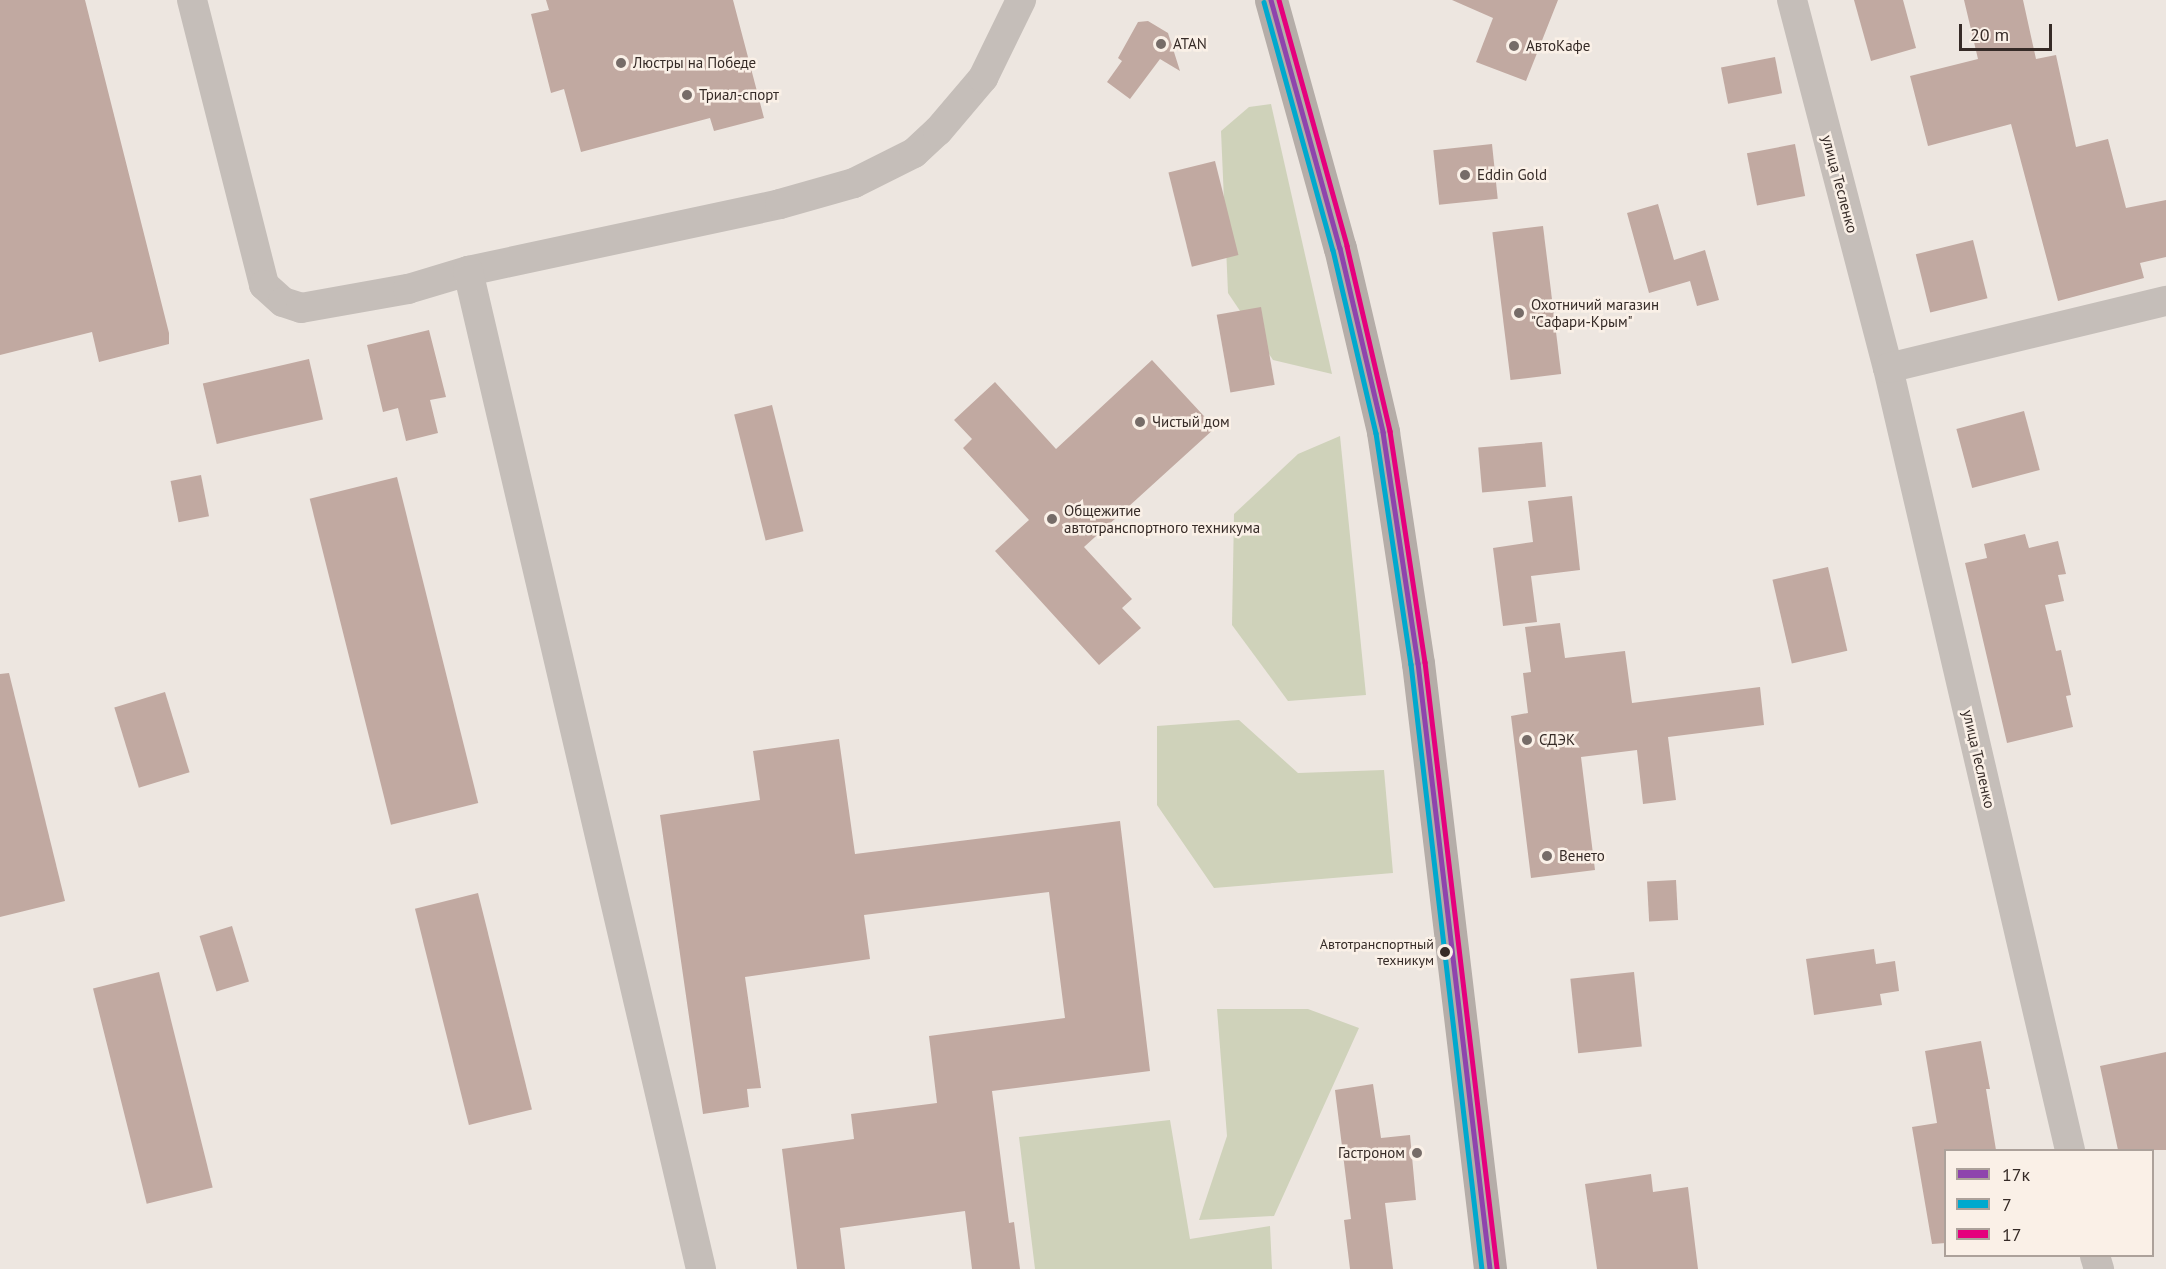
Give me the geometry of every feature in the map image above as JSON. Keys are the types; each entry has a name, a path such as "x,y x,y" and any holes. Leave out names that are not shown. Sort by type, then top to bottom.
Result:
{"main road":[{"path":"1271,0 1340,248 1383,432 1418,663 1490,1269"}],"street":[{"path":"192,0 264,285 283,302 301,308 408,289 468,271 780,204 854,183 914,153 957,110 982,78 1021,0"},
{"name":"улица Тесленко","path":"1792,0 1888,368 2070,1149"},
{"path":"468,271 701,1269"},
{"path":"1888,368 2166,300"}],"green space":[{"path":"1271,104 1332,374 1273,360 1228,293 1221,131 1249,107"},
{"path":"1340,436 1366,695 1288,701 1232,625 1234,514 1298,454"},
{"path":"1239,720 1298,773 1384,770 1393,873 1214,888 1157,805 1157,726"},
{"path":"1217,1009 1308,1009 1359,1028 1274,1216 1199,1220 1227,1136"},
{"path":"1170,1120 1190,1239 1270,1226 1272,1269 1035,1269 1019,1137"}],"building":[{"path":"0,0 85,0 169,333 169,344 99,362 92,332 0,355"},
{"path":"546,0 733,0 764,118 714,131 710,118 581,152 564,89 551,93 531,14 549,10"},
{"path":"1452,0 1558,0 1526,81 1476,62 1493,18"},
{"path":"1854,0 1903,0 1916,48 1871,61"},
{"path":"1964,0 2023,0 2036,59 2056,55 2076,147 2108,139 2126,208 2166,200 2166,257 2140,263 2144,278 2058,301 2011,124 1928,146 1910,76 1978,59"},
{"path":"1148,21 1168,33 1180,71 1160,59 1130,99 1107,82 1122,61 1118,58 1138,22"},
{"path":"1775,57 1782,93 1728,104 1721,67"},
{"name":"Eddin Gold","path":"1492,144 1498,199 1439,205 1433,150"},
{"path":"1795,144 1805,196 1757,205 1747,153"},
{"path":"1215,161 1238,255 1192,267 1168,173"},
{"path":"1658,204 1674,260 1705,250 1719,300 1697,306 1690,281 1649,293 1627,213"},
{"path":"1543,226 1561,374 1511,380 1492,232"},
{"path":"1973,240 1988,298 1930,312 1916,254"},
{"path":"1261,307 1275,385 1230,393 1217,315"},
{"path":"429,330 446,397 430,400 438,433 406,441 398,408 383,412 367,345"},
{"path":"309,359 323,419 217,444 203,384"},
{"path":"1152,360 1215,428 1084,547 1132,599 1122,608 1141,628 1099,665 995,551 1029,520 963,448 972,439 954,420 995,382 1056,449"},
{"path":"772,405 803,531 766,541 734,414"},
{"path":"2024,411 2040,470 1972,488 1956,429"},
{"path":"1542,442 1546,487 1482,492 1478,448"},
{"path":"201,475 209,516 179,522 171,481"},
{"path":"397,477 478,803 391,825 310,499"},
{"path":"1572,496 1580,570 1531,576 1537,622 1503,626 1493,548 1533,542 1528,501"},
{"path":"2025,534 2029,548 2058,541 2066,574 2058,575 2064,601 2045,605 2056,651 2061,650 2071,695 2066,696 2073,727 2007,743 1965,563 1987,558 1984,544"},
{"path":"1828,567 1847,651 1792,664 1772,580"},
{"path":"1560,623 1565,658 1625,651 1632,703 1760,687 1764,725 1668,737 1676,800 1643,804 1637,750 1581,757 1595,870 1531,878 1511,716 1528,713 1523,673 1531,672 1525,627"},
{"path":"9,673 65,901 0,917 0,674"},
{"path":"165,692 190,772 139,788 114,707"},
{"path":"839,739 855,854 1120,821 1150,1071 992,1091 1009,1223 1014,1222 1020,1269 972,1269 965,1211 840,1228 845,1269 797,1269 782,1149 854,1139 851,1114 937,1103 929,1036 1065,1018 1049,892 864,915 870,959 745,977 761,1088 747,1089 749,1107 703,1114 660,815 760,800 753,751"},
{"path":"1676,880 1678,920 1649,921 1647,882"},
{"path":"478,893 532,1109 469,1125 415,909"},
{"path":"232,926 249,981 216,991 199,936"},
{"path":"1874,949 1876,964 1895,961 1899,991 1880,994 1882,1005 1814,1015 1806,959"},
{"path":"159,972 213,1187 147,1204 93,988"},
{"path":"1634,972 1642,1047 1578,1053 1570,979"},
{"path":"1981,1041 1990,1089 1986,1089 1996,1149 1944,1149 1944,1243 1932,1244 1912,1127 1937,1123 1925,1051"},
{"path":"2166,1052 2166,1150 2118,1149 2100,1066"},
{"path":"1373,1084 1381,1138 1410,1135 1416,1200 1385,1203 1393,1269 1350,1269 1344,1220 1351,1219 1335,1090"},
{"path":"1651,1174 1653,1192 1688,1187 1698,1269 1597,1269 1585,1184"}],"transit line":[{"name":"17к","path":"1271,0 1340,248 1383,432 1418,663 1490,1269"},
{"name":"17","path":"1279,0 1347,246 1390,431 1425,662 1497,1268"},
{"name":"7","path":"1264,2 1333,250 1376,433 1411,664 1482,1269"}],"place":[{"name":"ATAN","path":"1161,44"},
{"name":"АвтоКафе","path":"1514,46"},
{"name":"Люстры на Победе","path":"621,63"},
{"name":"Триал-спорт","path":"687,95"},
{"name":"Eddin Gold","path":"1465,175"},
{"name":"Охотничий магазин \"Сафари-Крым\"","path":"1519,313"},
{"name":"Чистый дом","path":"1140,422"},
{"name":"Общежитие автотранспортного техникума","path":"1052,519"},
{"name":"СДЭК","path":"1527,740"},
{"name":"Венето","path":"1547,856"},
{"name":"Автотранспортный техникум","path":"1445,952"},
{"name":"Гастроном","path":"1417,1153"}]}
